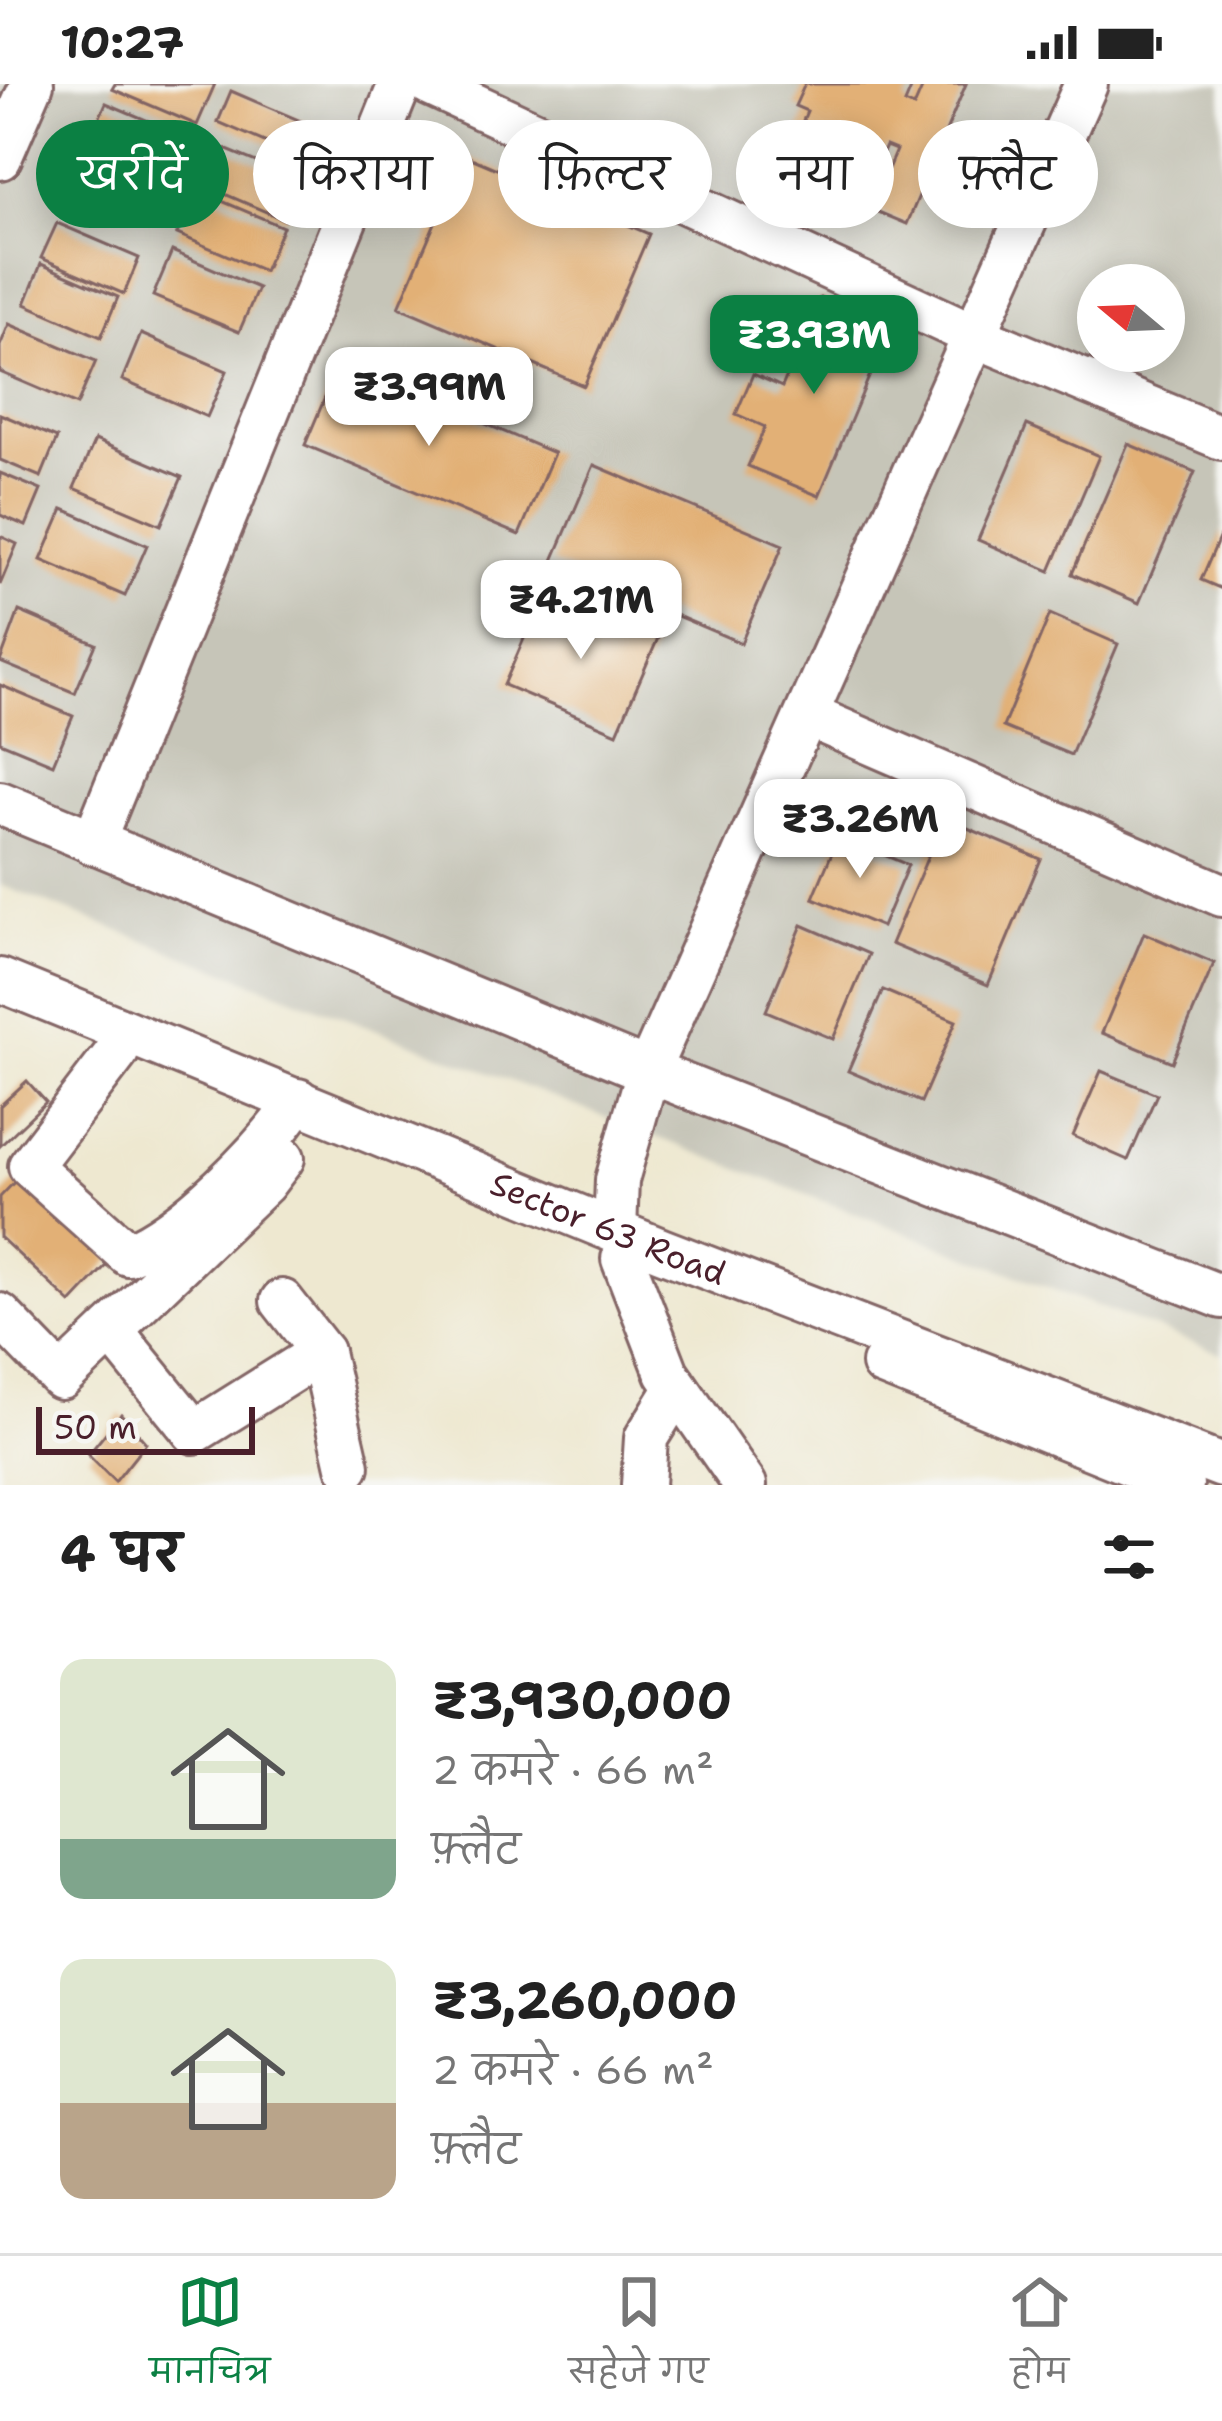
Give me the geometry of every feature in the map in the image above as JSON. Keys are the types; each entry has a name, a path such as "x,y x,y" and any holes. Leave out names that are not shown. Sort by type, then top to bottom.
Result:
{"street":[{"path":"0,158 32,84"},
{"path":"92,843 400,84"},
{"path":"429,84 976,336 1222,439"},
{"path":"745,1485 677,1388 619,1245 617,1180 648,1070 1086,84"},
{"path":"809,716 1222,895"},
{"path":"0,803 648,1070 1222,1297"},
{"name":"Sector 63 Road","path":"0,980 295,1117"},
{"name":"Sector 63 Road","path":"0,1005 1042,1413 1222,1466"},
{"path":"118,1052 30,1166 128,1254 156,1243 295,1117"},
{"path":"0,1316 61,1378 264,1183 295,1117"},
{"path":"283,1301 322,1352 347,1466"},
{"path":"112,1330 194,1432 322,1352"},
{"path":"643,1485 646,1438 677,1388"},
{"name":"Sector 63 Road","path":"1042,1413 1182,1485"}],"shaded area":[{"path":"0,84 1222,84 1222,1354 0,885"}],"building":[{"path":"115,84 215,84 199,120 185,120 112,89"},
{"path":"805,84 913,84 905,103 914,107 924,84 966,84 951,120 918,120 918,198 907,224 894,219 894,120 803,120 807,111 795,106"},
{"path":"231,91 299,120 253,120 253,137 229,127 229,120 219,120"},
{"path":"106,103 146,120 98,120"},
{"path":"229,151 253,161 253,206 229,196"},
{"path":"474,159 498,170 498,228 635,228 649,234 584,386 399,307 433,228 474,228"},
{"path":"229,204 253,214 253,228 283,228 264,271 177,234 180,228 229,228"},
{"path":"55,228 69,228 139,258 124,294 41,258"},
{"path":"172,251 258,288 239,332 153,296"},
{"path":"41,264 118,297 101,337 25,304"},
{"path":"820,298 890,327 819,496 748,466 765,427 736,414 753,374 782,387"},
{"path":"9,324 96,361 77,405 0,372 0,346"},
{"path":"141,334 227,371 207,417 122,380"},
{"path":"340,362 554,453 519,535 305,445"},
{"path":"0,414 57,438 41,477 0,460"},
{"path":"1027,425 1099,456 1050,571 978,540"},
{"path":"95,440 182,477 161,525 74,488"},
{"path":"1128,444 1195,472 1139,603 1072,574"},
{"path":"594,465 783,545 741,643 552,563"},
{"path":"0,473 41,490 26,526 0,515"},
{"path":"63,509 147,545 125,596 41,560"},
{"path":"1222,531 1222,589 1201,580"},
{"path":"0,536 17,544 0,585"},
{"path":"545,590 658,638 617,733 504,685"},
{"path":"19,611 96,644 75,693 0,662"},
{"path":"1050,614 1118,644 1071,755 1003,727"},
{"path":"0,685 73,716 53,764 0,742"},
{"path":"944,818 1041,859 988,985 891,944"},
{"path":"839,836 908,865 882,927 813,898"},
{"path":"802,925 869,954 833,1039 766,1011"},
{"path":"1144,933 1214,963 1172,1062 1102,1033"},
{"path":"883,990 956,1021 921,1102 848,1071"},
{"path":"1101,1071 1157,1094 1128,1160 1073,1136"},
{"path":"27,1081 46,1102 0,1146 0,1106"},
{"path":"22,1174 112,1259 71,1303 0,1237 0,1197"},
{"path":"121,1414 146,1443 115,1482 88,1455"}]}
